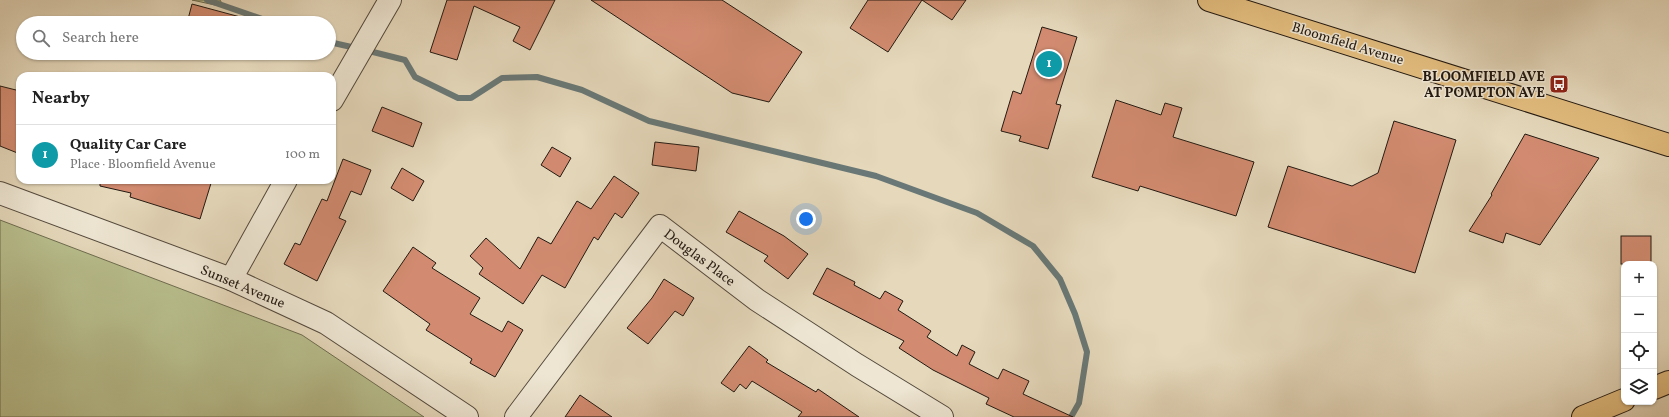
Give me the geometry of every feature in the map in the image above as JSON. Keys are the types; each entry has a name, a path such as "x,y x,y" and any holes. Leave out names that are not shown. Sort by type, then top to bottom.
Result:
{"main road":[{"name":"Bloomfield Avenue","path":"1209,0 1669,145"},
{"path":"1657,387 1669,382"},
{"path":"1583,417 1621,401"}],"street":[{"path":"336,93 390,0"},
{"path":"231,279 284,184"},
{"name":"Sunset Avenue","path":"0,193 231,279 326,323 467,417"},
{"name":"Douglas Place","path":"516,417 660,226 757,300 857,366 942,417"}],"green space":[{"path":"192,0 220,0 224,7"},
{"path":"0,220 302,335 424,417 0,417"}],"building":[{"path":"447,0 555,0 530,50 513,41 520,27 474,6 457,60 430,52"},
{"path":"591,0 722,0 802,52 769,102 732,93"},
{"path":"868,0 922,0 888,52 850,28"},
{"path":"922,0 966,0 952,20"},
{"path":"192,4 237,16 189,16"},
{"path":"1042,27 1077,37 1056,104 1061,105 1048,149 1019,141 1021,136 1001,131 1013,91 1021,94"},
{"path":"0,86 16,90 16,152 0,146"},
{"path":"1116,100 1161,115 1165,103 1182,108 1173,137 1254,162 1236,216 1140,186 1138,191 1092,177"},
{"path":"382,107 422,123 413,147 372,131"},
{"path":"1394,121 1456,140 1415,273 1268,227 1288,166 1352,186 1378,173"},
{"path":"1525,134 1599,158 1540,245 1506,233 1503,243 1469,231 1492,195 1491,194"},
{"path":"655,142 699,147 696,171 652,165"},
{"path":"552,147 571,158 560,177 541,165"},
{"path":"343,159 371,170 361,195 351,191 339,218 346,221 317,281 284,264 295,243 300,245 322,199 327,201 333,184 336,184 336,177"},
{"path":"402,168 424,181 413,201 391,188"},
{"path":"614,176 639,193 622,218 615,213 598,240 594,237 565,288 542,275 523,304 479,274 483,268 470,256 486,238 520,269 538,237 551,244 577,201 591,209"},
{"path":"100,184 211,184 200,219 130,197 131,193 100,186"},
{"path":"739,211 784,236 808,254 788,279 764,261 768,256 726,232"},
{"path":"1621,236 1651,236 1651,261 1621,261"},
{"path":"413,247 436,263 432,268 480,298 470,314 502,332 508,321 523,330 495,377 470,363 472,359 426,330 430,324 383,291"},
{"path":"827,268 855,282 854,285 880,299 885,291 903,301 898,310 931,331 927,337 957,356 962,345 975,352 969,364 998,379 1003,369 1029,381 1023,394 1073,417 1014,417 986,404 989,398 933,370 899,348 904,341 813,294"},
{"path":"664,279 694,298 683,316 675,311 648,344 627,328 652,298"},
{"path":"749,346 768,360 766,362 816,392 818,389 859,417 798,417 802,412 752,381 746,389 740,384 734,392 721,383"},
{"path":"580,395 612,417 565,417"}],"waterway":[{"path":"207,0 254,16"},
{"path":"336,44 356,48"},
{"path":"365,50 405,60 415,77 458,98 471,98 502,78 537,77 582,90 649,121 876,176 977,213 1033,246 1060,279 1075,314 1087,352 1079,403 1071,417"}],"place":[{"name":"Quality Car Care","path":"1049,64"},
{"name":"BLOOMFIELD AVE AT POMPTON AVE","path":"1559,84"}]}
